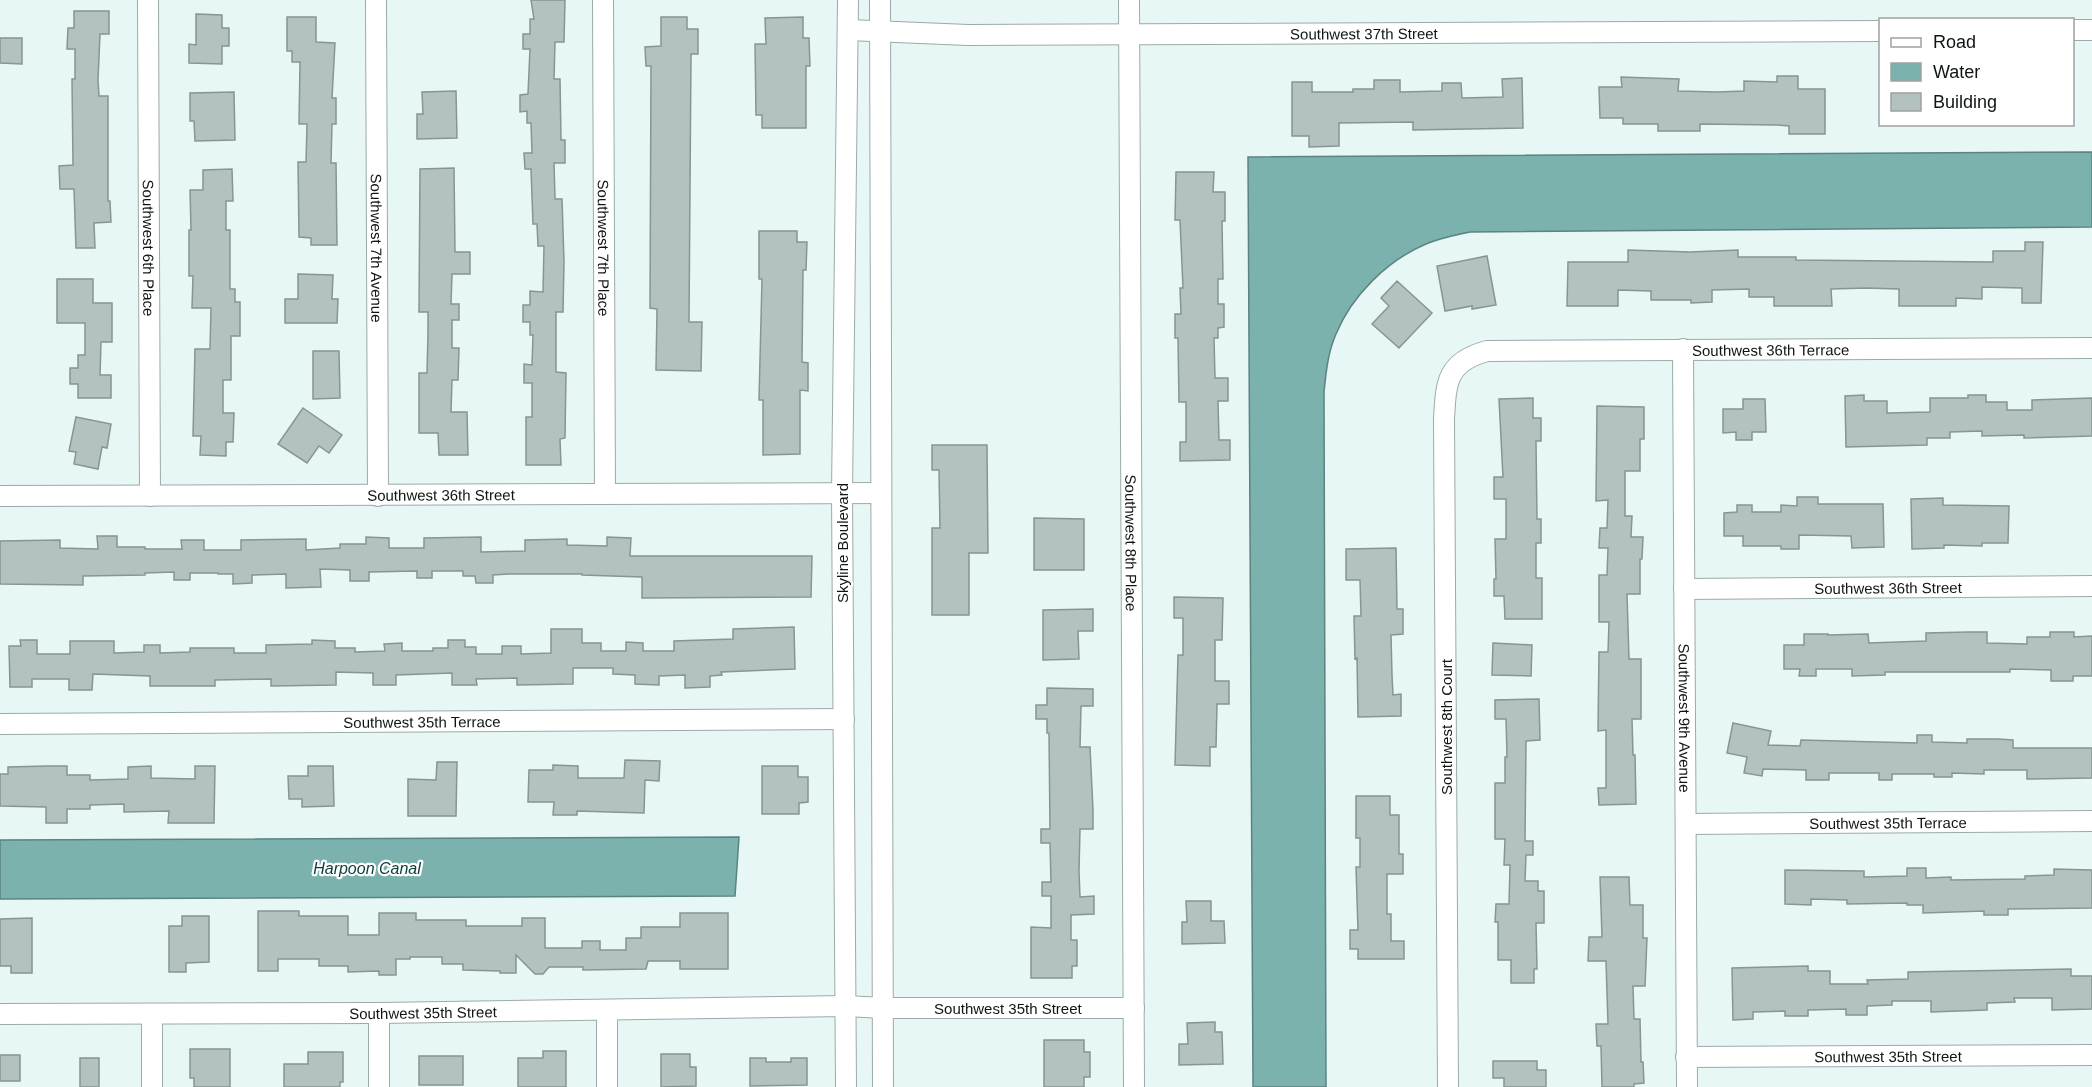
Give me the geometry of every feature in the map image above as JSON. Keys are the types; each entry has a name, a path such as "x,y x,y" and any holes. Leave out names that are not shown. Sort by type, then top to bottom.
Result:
{"street":[{"name":"Southwest 6th Place","path":"148,0 150,496"},
{"name":"Southwest 7th Avenue","path":"376,0 378,496"},
{"name":"Southwest 7th Place","path":"603,0 605,494"},
{"name":"Skyline Boulevard","path":"846,1087 842,493 848,0"},
{"path":"880,0 883,1087"},
{"name":"Southwest 8th Place","path":"1129,0 1134,1087"},
{"name":"Southwest 37th Street","path":"848,30 968,35 1879,31"},
{"path":"2074,30 2092,30"},
{"name":"Southwest 36th Terrace","path":"1454,369 1468,356 1487,351 2092,348"},
{"name":"Southwest 9th Avenue","path":"1683,350 1687,1087"},
{"name":"Southwest 8th Court","path":"1448,1087 1444,418 1445,392 1454,369"},
{"name":"Southwest 36th Street","path":"0,496 881,493"},
{"name":"Southwest 36th Street","path":"1684,589 2092,586"},
{"name":"Southwest 35th Terrace","path":"0,724 844,718"},
{"name":"Southwest 35th Terrace","path":"1686,824 2092,821"},
{"name":"Southwest 35th Street","path":"0,1014 846,1006 1134,1008"},
{"path":"607,1010 607,1087"},
{"path":"379,1012 379,1087"},
{"path":"152,1014 152,1087"},
{"name":"Southwest 35th Street","path":"1686,1057 2092,1055"}],"water":[{"path":"2092,152 2092,227 1470,232 1437,240 1412,251 1385,269 1361,293 1351,306 1333,341 1324,392 1326,1087 1253,1087 1248,157"},
{"name":"Harpoon Canal","path":"739,837 735,896 0,899 0,840"}],"building":[{"path":"531,0 565,0 564,42 555,42 554,79 560,79 561,140 565,140 565,163 554,163 555,199 562,199 564,262 563,312 556,312 556,372 566,373 565,438 560,439 561,465 526,465 526,417 532,417 532,383 524,383 524,364 532,365 533,335 530,335 530,322 523,322 523,305 530,305 530,291 543,292 544,246 538,246 537,224 533,224 531,169 525,169 524,153 532,153 531,123 527,123 527,111 520,112 520,95 528,94 530,49 523,49 523,34 530,34 530,19 534,19"},
{"path":"74,11 109,11 109,34 100,34 98,80 99,96 108,96 108,201 110,201 111,222 94,223 95,248 76,248 74,189 60,189 59,166 73,165 72,79 75,79 75,49 67,49 68,28 74,28"},
{"path":"196,14 222,15 222,28 229,28 229,46 222,46 222,64 189,63 189,44 196,45"},
{"path":"287,17 316,17 316,42 335,43 332,98 336,98 336,124 332,124 331,163 336,163 337,245 311,245 311,238 299,237 298,162 306,162 307,124 299,124 300,62 292,62 292,51 287,51"},
{"path":"661,17 687,17 687,29 698,29 698,54 691,54 689,322 702,322 701,371 656,370 657,309 650,308 651,66 646,66 645,47 661,46"},
{"path":"803,17 803,38 809,38 810,66 806,66 806,128 762,128 762,115 756,115 755,44 766,44 765,18"},
{"path":"0,38 22,38 22,64 0,63"},
{"path":"1777,76 1798,76 1798,89 1825,89 1825,134 1789,134 1789,126 1777,125 1700,124 1700,131 1658,131 1658,124 1623,124 1623,118 1600,118 1599,87 1622,87 1621,77 1679,79 1678,91 1718,92 1744,91 1744,81 1777,82"},
{"path":"1522,78 1523,128 1413,130 1413,122 1339,123 1339,146 1309,147 1309,136 1292,136 1292,82 1312,82 1312,92 1353,92 1353,89 1374,89 1374,80 1400,80 1400,92 1442,91 1442,83 1461,83 1462,98 1503,97 1502,79"},
{"path":"456,91 457,138 417,139 417,114 423,114 422,92"},
{"path":"234,92 235,140 195,141 194,121 190,121 190,93"},
{"path":"454,168 455,252 470,252 470,274 452,274 451,304 459,304 459,320 452,320 452,348 459,348 458,380 452,380 451,412 467,412 468,455 439,455 438,433 419,433 419,373 427,373 428,333 428,312 419,312 420,169"},
{"path":"232,169 233,201 226,201 226,230 230,230 230,289 235,289 235,302 240,302 240,336 231,336 231,380 223,380 223,413 234,413 233,442 226,442 226,456 200,455 201,436 193,436 195,349 210,349 211,308 192,308 193,276 189,276 190,190 203,190 203,170"},
{"path":"1176,172 1214,172 1213,192 1225,192 1225,221 1222,221 1223,279 1218,279 1218,304 1224,304 1224,327 1218,328 1218,338 1214,338 1215,378 1228,378 1228,401 1218,401 1219,440 1230,440 1230,460 1180,461 1180,442 1186,442 1186,402 1179,402 1178,338 1175,338 1175,314 1181,314 1180,288 1183,288 1180,220 1175,220"},
{"path":"759,231 797,231 797,242 807,242 806,270 803,270 802,362 808,363 808,391 800,390 800,454 763,455 763,400 759,400 762,279 759,279"},
{"path":"2025,242 2043,242 2041,303 2022,303 2022,288 1982,287 1982,299 1956,298 1956,306 1899,306 1899,289 1866,288 1831,289 1832,306 1774,306 1774,297 1749,297 1749,289 1712,290 1712,302 1691,303 1691,300 1651,300 1651,291 1618,290 1618,306 1567,306 1568,262 1628,262 1628,250 1690,252 1738,250 1738,257 1796,257 1796,260 1993,262 1993,251 2025,251"},
{"path":"1487,256 1496,305 1472,309 1472,306 1445,311 1437,266"},
{"path":"298,274 333,275 332,299 338,299 337,323 285,323 285,299 298,299"},
{"path":"57,279 93,279 93,303 112,303 112,342 101,342 100,375 111,375 111,398 78,398 78,384 70,384 70,368 78,368 78,355 85,355 85,323 57,323"},
{"path":"1397,281 1432,313 1399,348 1372,324 1389,306 1381,298"},
{"path":"313,351 339,351 340,398 313,399"},
{"path":"1864,395 1864,401 1887,401 1887,413 1930,412 1930,398 1968,398 1968,395 1986,395 1986,402 2007,402 2007,410 2032,410 2032,400 2092,398 2092,436 2024,438 2024,435 1982,436 1982,431 1950,432 1950,438 1927,438 1927,445 1846,447 1845,396"},
{"path":"1533,398 1533,418 1541,418 1541,441 1536,441 1537,519 1541,519 1541,543 1536,543 1536,578 1542,578 1542,619 1505,619 1504,596 1494,596 1495,539 1506,539 1506,499 1494,499 1494,477 1503,477 1499,399"},
{"path":"1743,399 1765,399 1766,432 1752,432 1752,440 1736,440 1736,432 1723,433 1723,409 1743,409"},
{"path":"1597,406 1644,407 1644,439 1640,439 1640,471 1625,471 1625,516 1632,516 1631,537 1643,537 1642,559 1640,559 1640,594 1627,594 1629,659 1641,659 1641,719 1632,719 1636,804 1599,805 1598,788 1606,788 1606,730 1598,731 1599,652 1608,652 1609,622 1599,622 1599,575 1607,575 1608,548 1599,548 1600,528 1607,528 1608,500 1596,501"},
{"path":"303,408 342,435 329,453 319,446 307,463 278,444"},
{"path":"76,417 111,424 107,448 102,447 98,469 74,464 76,452 69,451"},
{"path":"932,445 987,445 988,553 969,553 969,615 932,615 932,528 940,528 939,470 932,470"},
{"path":"1797,497 1818,497 1818,504 1883,504 1884,547 1852,548 1851,536 1799,535 1799,549 1781,549 1781,546 1743,546 1743,536 1724,536 1724,513 1737,512 1737,505 1752,505 1752,512 1781,512 1781,505 1797,506"},
{"path":"1943,498 1943,505 2009,506 2008,543 1982,543 1982,546 1944,545 1944,548 1912,549 1911,499"},
{"path":"1034,518 1084,519 1084,570 1034,570"},
{"path":"97,536 117,536 117,547 145,547 145,549 182,549 181,540 204,540 204,550 241,550 241,540 306,539 306,550 340,548 340,544 366,544 366,537 389,538 389,548 424,548 424,538 481,537 481,552 525,551 525,540 567,539 567,545 607,546 607,537 631,538 630,556 812,556 811,597 642,598 642,577 508,574 493,575 493,583 476,583 475,576 463,576 463,571 432,571 432,578 417,578 417,571 369,572 369,581 350,581 350,570 320,569 321,587 286,588 286,574 252,575 252,583 233,584 233,574 190,573 190,580 174,580 174,572 83,576 83,585 0,584 0,541 60,540 60,548 98,549"},
{"path":"1396,548 1397,609 1403,609 1403,634 1391,635 1392,675 1393,695 1401,694 1401,716 1358,717 1354,616 1361,616 1360,580 1346,580 1346,549"},
{"path":"1174,597 1223,598 1222,640 1215,640 1215,681 1229,681 1229,704 1217,704 1216,747 1210,747 1210,766 1175,765 1178,655 1183,655 1183,618 1174,618"},
{"path":"1093,609 1093,631 1078,631 1079,659 1043,660 1043,610"},
{"path":"794,627 795,669 721,672 722,675 710,676 710,687 685,688 685,675 659,676 659,685 635,684 635,675 613,674 613,668 573,668 573,684 517,685 517,678 476,679 477,685 452,685 452,673 396,675 396,685 373,685 373,673 336,672 336,685 271,686 271,679 215,680 215,686 150,686 150,676 93,674 92,690 69,690 69,679 32,679 32,687 10,687 9,646 21,646 20,640 37,640 37,654 70,654 70,641 114,641 114,653 144,652 144,645 160,645 160,653 190,652 190,648 234,648 234,653 266,653 266,645 312,644 312,640 335,641 335,648 355,648 355,652 385,651 384,644 402,643 402,651 433,651 433,648 448,648 448,640 465,640 465,647 476,647 476,654 502,654 502,646 521,646 521,654 551,653 551,629 582,629 582,643 601,643 601,651 626,651 626,642 643,643 643,651 674,651 674,641 733,639 733,629"},
{"path":"1987,632 1987,643 2027,644 2027,637 2050,637 2050,632 2074,632 2074,637 2092,636 2092,676 2073,676 2073,681 2051,681 2051,670 2010,669 2010,672 1885,672 1885,675 1852,676 1852,669 1816,669 1816,676 1799,676 1800,669 1784,669 1784,645 1804,645 1804,634 1868,634 1869,643 1926,641 1926,633"},
{"path":"1493,643 1532,645 1531,676 1492,675"},
{"path":"1047,688 1093,689 1093,706 1081,706 1080,747 1090,747 1093,829 1080,829 1079,871 1080,897 1094,896 1094,914 1071,915 1071,940 1077,940 1077,966 1072,966 1072,978 1031,978 1031,927 1051,928 1051,896 1042,896 1042,882 1051,882 1050,843 1041,843 1041,829 1050,829 1049,733 1047,733 1047,719 1036,719 1036,705 1047,705"},
{"path":"1539,699 1540,740 1526,741 1525,841 1533,841 1533,855 1526,855 1525,881 1538,881 1538,891 1544,891 1544,923 1536,923 1537,969 1534,969 1534,983 1511,983 1511,960 1498,960 1498,922 1495,922 1496,904 1509,904 1510,865 1504,865 1505,839 1495,839 1495,783 1505,783 1505,757 1507,757 1506,719 1495,719 1495,700"},
{"path":"1733,723 1771,731 1768,745 1800,746 1801,740 1917,743 1917,735 1932,735 1932,742 1967,743 1967,739 1998,739 2013,740 2013,748 2092,748 2092,778 2027,779 2027,770 1984,770 1984,774 1952,773 1952,777 1934,777 1934,774 1892,774 1892,780 1879,780 1879,773 1829,773 1829,780 1806,780 1806,770 1763,769 1762,776 1744,773 1747,757 1727,753"},
{"path":"625,760 660,761 659,781 645,780 644,813 577,811 577,815 553,815 554,802 528,802 529,770 553,770 553,765 578,766 578,778 624,778"},
{"path":"437,762 457,762 456,816 408,816 408,779 436,780"},
{"path":"67,766 67,775 90,775 90,780 128,779 128,767 151,766 151,778 195,779 195,766 215,766 214,823 168,823 169,811 124,812 124,804 90,805 90,809 67,809 67,823 46,823 46,807 0,806 0,774 8,774 8,767"},
{"path":"308,766 333,766 334,806 302,807 302,799 289,799 288,776 308,776"},
{"path":"762,766 798,766 798,777 808,777 808,802 799,803 799,814 762,814"},
{"path":"1356,796 1390,796 1390,815 1399,815 1399,854 1403,854 1403,874 1387,874 1387,914 1391,914 1391,941 1404,941 1404,959 1358,959 1358,949 1350,949 1350,930 1358,930 1356,867 1360,867 1360,838 1356,838"},
{"path":"1907,868 1926,868 1926,878 1951,877 1951,880 2025,879 2025,876 2054,875 2054,869 2092,870 2092,908 2008,909 2008,915 1984,915 1984,911 1923,913 1923,905 1907,905 1907,903 1847,904 1847,900 1811,899 1811,905 1785,904 1785,870 1864,871 1864,877 1907,876"},
{"path":"1600,877 1629,877 1630,905 1643,905 1643,938 1647,938 1645,986 1633,986 1634,1019 1640,1019 1644,1083 1634,1084 1634,1087 1602,1087 1601,1046 1597,1046 1596,1024 1608,1024 1606,961 1588,961 1589,937 1602,937"},
{"path":"1186,901 1211,901 1211,921 1224,921 1225,943 1182,944 1182,922 1187,922"},
{"path":"258,911 299,911 299,916 348,916 348,935 379,935 379,913 416,913 416,920 466,920 466,926 522,926 522,918 545,918 545,948 582,948 582,941 600,941 600,950 626,950 626,938 641,938 641,927 680,927 680,913 728,913 728,969 680,969 680,961 648,961 646,969 583,970 583,967 549,967 543,974 535,974 516,955 516,973 463,970 463,964 442,964 442,957 396,959 396,975 379,975 379,971 348,972 348,966 319,966 319,959 278,959 278,971 258,971"},
{"path":"182,916 209,916 209,962 186,963 186,972 169,972 169,926 182,926"},
{"path":"32,918 32,973 11,973 11,966 0,966 0,919"},
{"path":"1808,966 1808,971 1830,971 1830,984 1868,984 1867,980 1908,979 1908,972 2071,969 2071,976 2092,976 2092,1009 2052,1010 2052,998 2014,998 2015,1002 1987,1003 1987,1010 1931,1012 1931,1001 1892,1001 1892,1005 1867,1006 1867,1015 1846,1015 1846,1009 1808,1010 1808,1016 1785,1016 1785,1011 1753,1012 1753,1019 1733,1020 1732,968"},
{"path":"1215,1022 1215,1032 1222,1032 1223,1064 1179,1065 1179,1044 1188,1044 1187,1023"},
{"path":"1044,1040 1084,1040 1084,1052 1090,1052 1090,1077 1084,1077 1084,1087 1044,1087"},
{"path":"190,1049 230,1049 230,1087 194,1087 194,1078 190,1078"},
{"path":"543,1051 566,1051 566,1087 518,1087 518,1058 543,1058"},
{"path":"308,1052 343,1052 343,1082 340,1082 340,1087 284,1087 284,1064 308,1064"},
{"path":"661,1054 690,1054 690,1067 696,1067 696,1086 661,1087"},
{"path":"0,1055 20,1055 20,1081 0,1081"},
{"path":"419,1056 463,1056 463,1085 419,1085"},
{"path":"80,1058 99,1058 99,1087 80,1087"},
{"path":"750,1058 766,1058 766,1062 791,1062 791,1058 807,1058 807,1085 750,1086"},
{"path":"1493,1061 1537,1061 1537,1070 1546,1070 1546,1087 1504,1087 1504,1078 1493,1078"}]}
